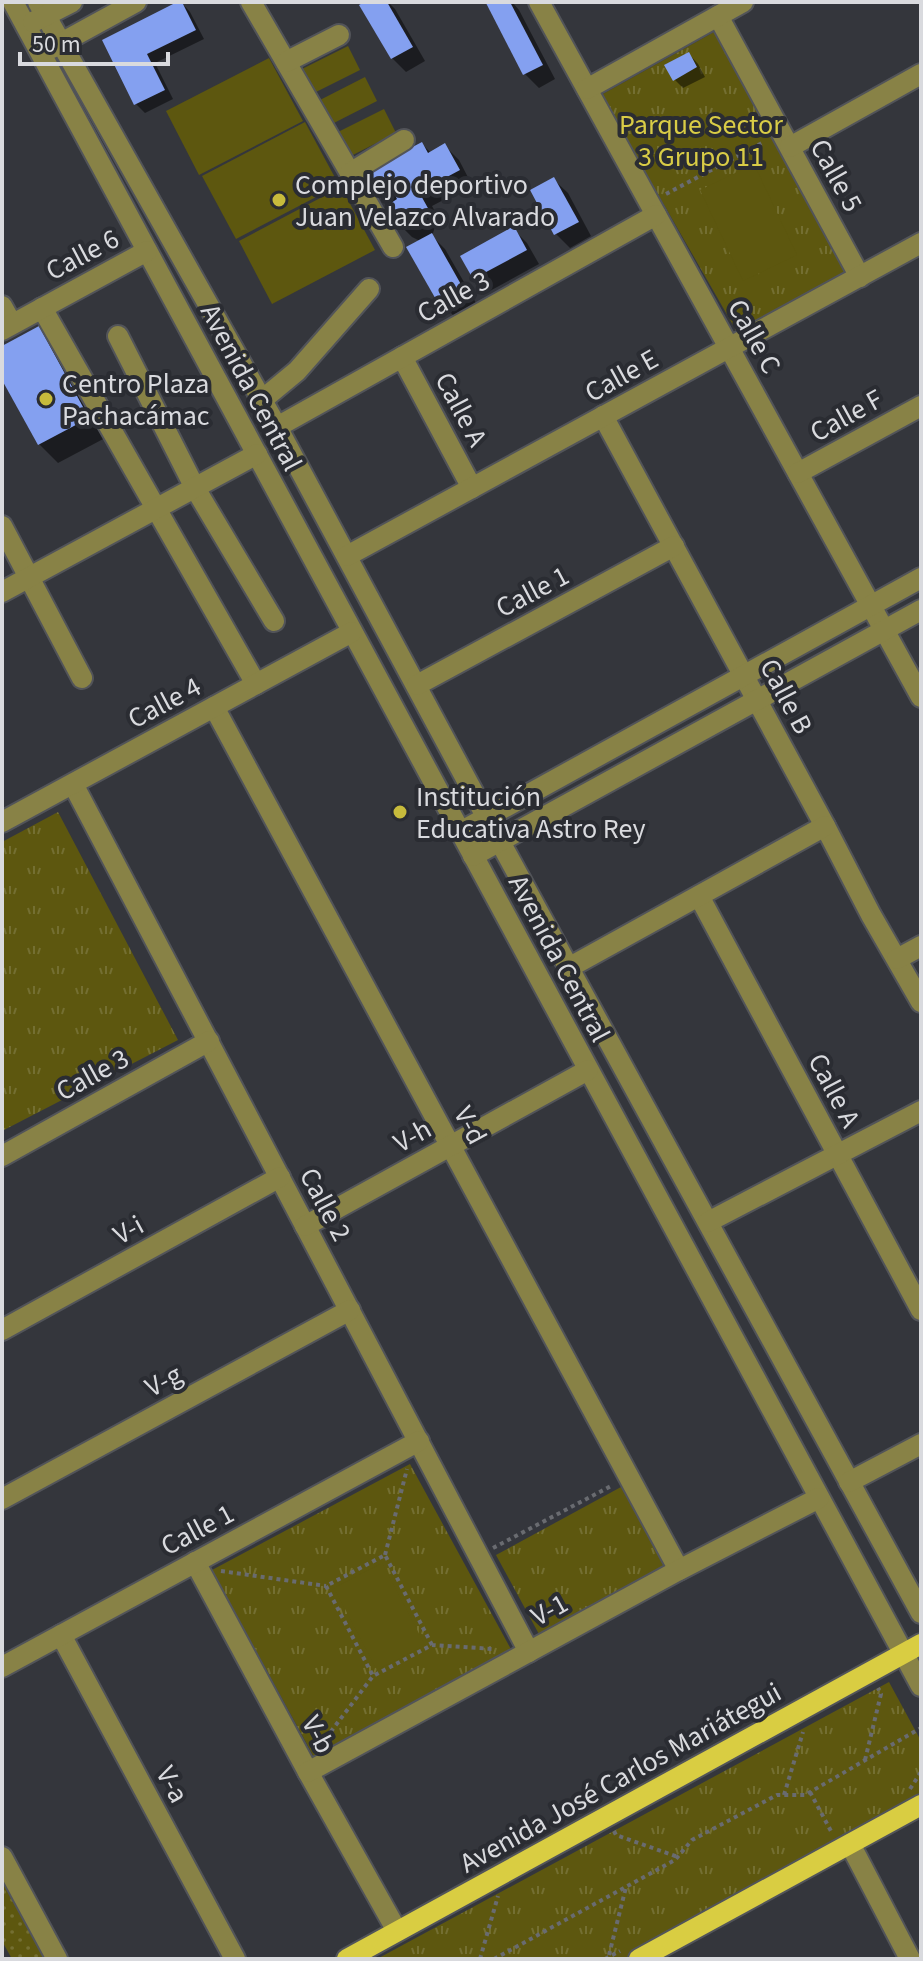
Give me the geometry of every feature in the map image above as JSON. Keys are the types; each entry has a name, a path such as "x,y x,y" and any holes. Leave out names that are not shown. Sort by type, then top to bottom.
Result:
{"main road":[{"name":"Avenida José Carlos Mariátegui","path":"347,1959 912,1649"},
{"path":"639,1959 921,1805"}],"street":[{"name":"Avenida Central","path":"13,2 819,1498 912,1649 921,1686"},
{"path":"26,26 41,9 72,2"},
{"path":"41,54 136,2"},
{"path":"251,2 393,247"},
{"name":"Calle C","path":"539,2 921,697"},
{"path":"587,89 743,2"},
{"name":"Avenida Central","path":"41,9 277,427 921,1613"},
{"name":"Calle 5","path":"718,16 860,277"},
{"path":"286,62 339,35"},
{"path":"786,140 921,74"},
{"path":"350,173 404,140"},
{"name":"Calle 3","path":"277,427 653,209"},
{"name":"Calle E","path":"347,556 921,243"},
{"name":"Calle 6","path":"7,327 147,251"},
{"path":"262,400 297,371 369,289"},
{"path":"2,306 7,327"},
{"path":"42,308 256,684"},
{"path":"118,336 195,488 274,621"},
{"name":"Calle A","path":"402,357 472,488"},
{"name":"Calle F","path":"798,473 921,406"},
{"name":"Calle B","path":"603,416 871,915 921,1002"},
{"path":"2,592 257,454"},
{"path":"2,526 82,678"},
{"name":"Calle 1","path":"417,685 674,546"},
{"path":"460,832 921,578"},
{"path":"473,856 921,610"},
{"name":"Calle 4","path":"2,822 352,632"},
{"name":"V-d","path":"214,707 679,1570"},
{"name":"Calle 2","path":"73,784 529,1652"},
{"path":"570,967 825,826"},
{"name":"Calle A","path":"699,896 921,1310"},
{"path":"897,959 921,946"},
{"name":"Calle 3","path":"2,1156 209,1041"},
{"name":"V-h","path":"305,1226 588,1070"},
{"path":"708,1222 921,1111"},
{"name":"V-i","path":"2,1330 280,1177"},
{"name":"V-g","path":"2,1499 350,1310"},
{"name":"Calle 1","path":"2,1667 419,1441"},
{"path":"849,1482 921,1444"},
{"name":"V-1","path":"308,1772 679,1570 819,1498"},
{"name":"V-b","path":"195,1562 397,1931"},
{"name":"V-a","path":"61,1635 235,1959"},
{"path":"846,1847 910,1959"},
{"path":"2,1857 57,1959"}],"path":[{"path":"653,209 786,140"},
{"path":"394,1474 408,1467"},
{"path":"408,1467 415,1481"},
{"path":"408,1467 385,1555 432,1645"},
{"path":"479,1556 629,1477"},
{"path":"217,1570 326,1586 385,1555"},
{"path":"217,1570 230,1563"},
{"path":"217,1570 224,1584"},
{"path":"326,1586 373,1676"},
{"path":"325,1739 373,1676 432,1645 529,1652"},
{"path":"865,1760 881,1694 871,1672"},
{"path":"784,1795 804,1730 795,1713"},
{"path":"494,1959 675,1860 692,1840 777,1795 805,1795 921,1728"},
{"path":"810,1792 846,1847"},
{"path":"605,1818 616,1835 678,1857"},
{"path":"480,1959 499,1897 490,1880"},
{"path":"608,1959 626,1887"}],"green space":[{"name":"Parque Sector 3 Grupo 11","path":"714,32 849,269 737,332 601,95"},
{"path":"348,46 360,70 312,94 300,70"},
{"path":"269,58 303,121 199,175 166,111"},
{"path":"365,77 377,101 330,125 318,101"},
{"path":"384,109 396,133 349,157 336,133"},
{"path":"305,122 339,185 236,239 202,176"},
{"path":"754,164 797,255 743,281 700,190"},
{"path":"341,187 375,250 272,304 239,241"},
{"path":"58,812 178,1040 2,1131 2,842"},
{"path":"410,1464 513,1653 315,1759 212,1570"},
{"path":"621,1487 666,1568 540,1636 496,1555"},
{"path":"382,1563 425,1645 377,1670 334,1588"},
{"path":"889,1682 921,1741 921,1799 624,1959 377,1959"},
{"path":"2,1881 44,1959 12,1959 2,1941"}],"building":[{"path":"182,2 196,30 147,54 165,90 134,105 102,40"},
{"path":"364,2 387,2 413,47 391,59 359,5"},
{"path":"488,2 510,2 543,65 523,75"},
{"path":"689,52 697,67 673,81 664,65"},
{"path":"422,142 428,153 445,143 460,170 419,192 429,210 421,214 418,223 406,229 396,224 390,212 391,203 397,199 394,193 384,198 369,170"},
{"path":"554,177 579,222 554,235 530,190"},
{"path":"514,226 527,250 473,279 460,256"},
{"path":"432,233 463,288 438,303 406,247"},
{"name":"Centro Plaza Pachacámac","path":"39,326 89,418 38,445 2,380 2,346"}],"place":[{"name":"Complejo deportivo Juan Velazco Alvarado","path":"279,200"},
{"name":"Centro Plaza Pachacámac","path":"46,399"},
{"name":"Institución Educativa Astro Rey","path":"400,812"}]}
